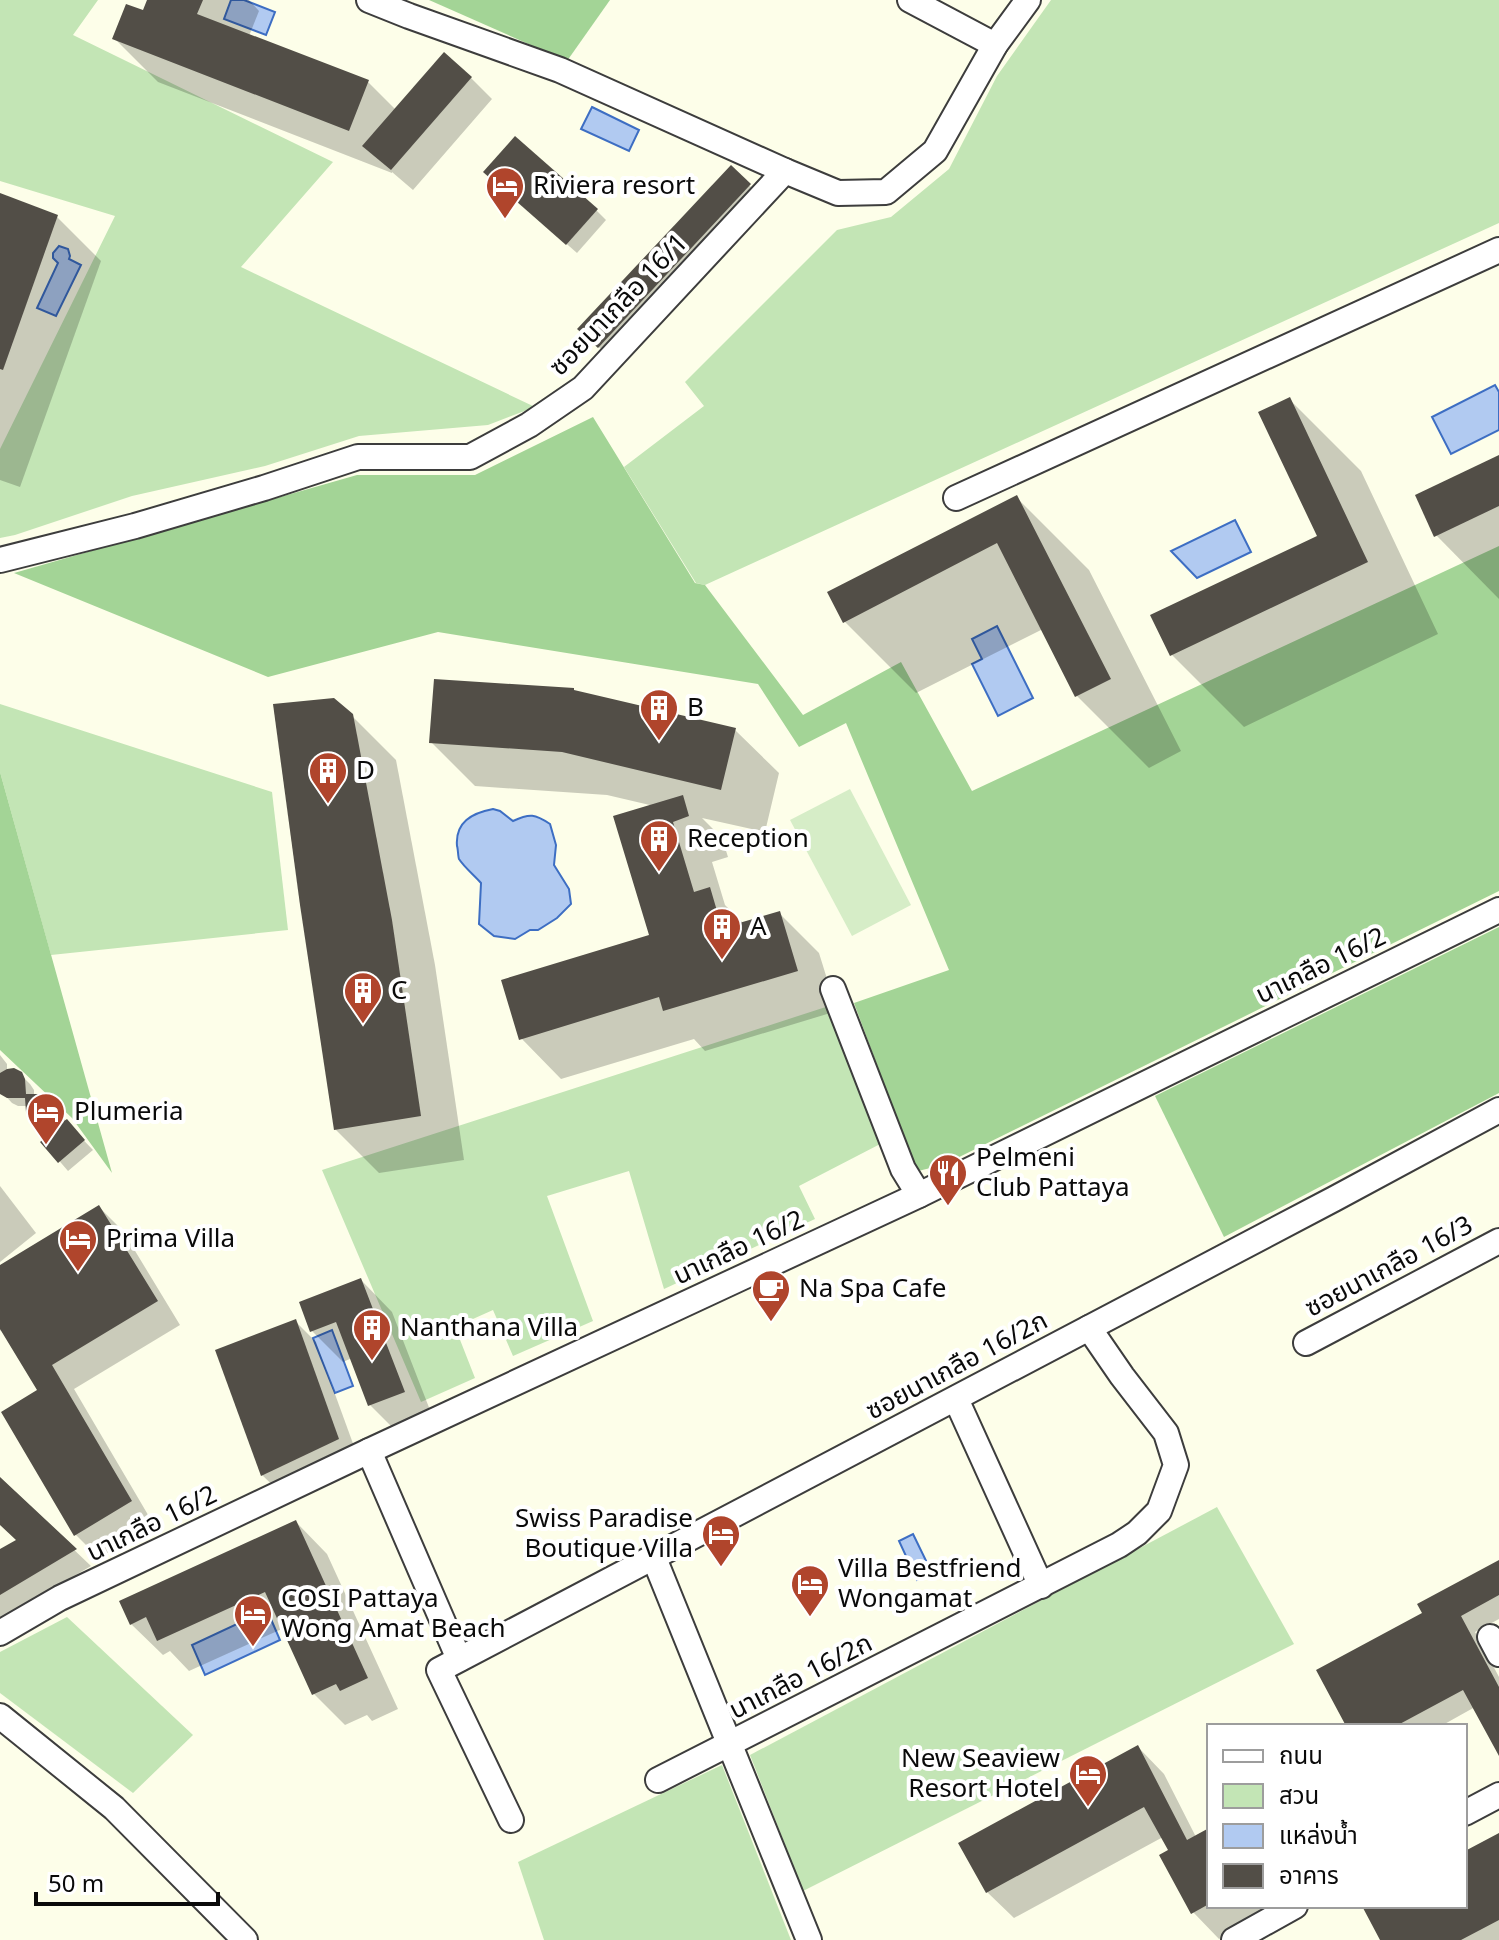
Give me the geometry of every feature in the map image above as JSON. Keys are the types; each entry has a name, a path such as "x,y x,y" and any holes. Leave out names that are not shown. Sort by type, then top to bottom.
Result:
{"street":[{"path":"369,0 560,70 838,193 886,192 935,151 995,45 1028,0"},
{"path":"910,0 995,45"},
{"name":"ซอยนาเกลือ 16/1","path":"0,560 135,526 358,457 470,457 529,425 583,388 785,171"},
{"path":"956,498 1499,250"},
{"name":"นาเกลือ 16/2","path":"0,1633 60,1598 919,1195 1499,910"},
{"path":"833,989 903,1169 919,1195"},
{"name":"ซอยนาเกลือ 16/2ก","path":"449,1665 1499,1110"},
{"name":"ซอยนาเกลือ 16/3","path":"1306,1343 1499,1241"},
{"name":"นาเกลือ 16/2ก","path":"658,1780 1119,1545 1137,1533 1159,1511 1176,1465 1166,1433 1089,1328"},
{"path":"956,1399 1041,1586"},
{"path":"369,1451 511,1820"},
{"path":"654,1558 809,1940"},
{"path":"0,1716 114,1808 245,1940"},
{"path":"1467,1812 1499,1795"},
{"path":"1234,1940 1291,1908"}],"green space":[{"path":"0,0 98,0 73,35 333,162 241,267 535,407 488,425 359,436 265,466 132,496 0,538 0,449 115,216 0,181"},
{"path":"429,0 610,0 567,61"},
{"path":"1051,0 1499,0 1499,223 705,585 696,583 624,467 704,406 685,382 837,230 891,217 949,169 997,76"},
{"path":"593,417 695,583 705,585 803,715 901,662 972,791 1499,546 1499,891 943,1165 918,1171 854,1003 949,970 846,723 799,747 758,684 438,632 268,677 14,573 357,475 475,475"},
{"path":"0,704 272,792 288,930 51,955 0,772"},
{"path":"0,772 112,1173 72,1118 0,1050"},
{"path":"850,789 911,905 852,936 790,820"},
{"path":"1499,927 1499,1093 1224,1237 1155,1096"},
{"path":"832,1005 886,1141 799,1186 815,1219 664,1289 629,1171 547,1196 593,1321 513,1356 493,1310 455,1327 475,1378 421,1402 322,1170"},
{"path":"1217,1507 1294,1644 803,1891 750,1755"},
{"path":"67,1617 193,1735 133,1793 0,1693 0,1652"},
{"path":"722,1765 791,1940 544,1940 518,1862"}],"water":[{"path":"231,0 244,0 275,12 266,35 224,19"},
{"path":"592,107 639,130 629,151 581,129"},
{"path":"59,246 68,249 69,259 81,265 56,316 37,308 58,263 53,253"},
{"path":"1495,385 1499,392 1499,430 1451,454 1432,417"},
{"path":"1235,520 1251,552 1197,578 1171,551"},
{"path":"997,626 1033,698 998,716 972,664 982,659 972,639"},
{"path":"493,809 513,821 532,816 550,824 556,845 554,865 569,889 571,904 557,918 515,939 494,936 479,924 481,883 458,856 457,838 462,825 472,816"},
{"path":"332,1330 353,1386 335,1393 313,1338"},
{"path":"913,1534 932,1573 917,1580 899,1541"},
{"path":"267,1610 280,1640 205,1675 192,1645"}],"building":[{"path":"147,0 203,0 197,14 369,80 349,131 112,39 126,4 143,10"},
{"path":"444,52 472,77 391,170 362,146"},
{"path":"515,136 598,209 566,245 483,172"},
{"path":"731,165 751,184 598,348 577,329"},
{"path":"0,193 58,215 3,370 0,369"},
{"path":"1290,397 1368,562 1170,656 1150,615 1317,536 1258,412"},
{"path":"1499,455 1499,506 1434,537 1415,495"},
{"path":"1017,495 1111,679 1075,697 997,543 843,623 827,592"},
{"path":"434,679 574,688 736,728 721,790 562,752 429,743"},
{"path":"334,698 353,714 392,920 421,1116 334,1130 273,704"},
{"path":"683,795 689,816 673,822 694,892 710,887 722,928 780,911 798,971 663,1011 659,997 519,1040 501,980 649,935 613,816"},
{"path":"14,1068 22,1072 26,1094 50,1097 64,1121 67,1119 85,1140 58,1163 40,1142 53,1131 29,1119 25,1098 7,1098 0,1094 0,1073"},
{"name":"Prima Villa","path":"99,1205 158,1301 52,1365 132,1501 74,1536 1,1412 37,1390 0,1329 0,1265"},
{"name":"Nanthana Villa","path":"361,1278 405,1392 368,1406 336,1322 310,1332 299,1302"},
{"path":"296,1319 339,1439 261,1476 215,1350"},
{"path":"0,1477 77,1549 0,1595 0,1549 16,1540 0,1525"},
{"path":"296,1520 368,1678 340,1691 336,1684 312,1695 265,1592 157,1641 146,1617 130,1625 119,1601"},
{"path":"1499,1560 1499,1595 1461,1616 1499,1687 1499,1756 1463,1690 1400,1724 1345,1724 1316,1670 1422,1613 1417,1604"},
{"path":"1138,1745 1187,1840 1207,1829 1207,1905 1191,1914 1159,1855 1168,1850 1144,1807 986,1893 958,1843"},
{"path":"1499,1833 1499,1920 1461,1940 1380,1940 1363,1908 1467,1908 1467,1850"}],"place":[{"name":"Riviera resort","path":"505,220"},
{"name":"B","path":"659,742"},
{"name":"D","path":"328,805"},
{"name":"Reception","path":"659,873"},
{"name":"A","path":"722,961"},
{"name":"C","path":"363,1025"},
{"name":"Plumeria","path":"46,1146"},
{"name":"Pelmeni Club Pattaya","path":"948,1207"},
{"name":"Prima Villa","path":"78,1273"},
{"name":"Na Spa Cafe","path":"771,1323"},
{"name":"Nanthana Villa","path":"372,1362"},
{"name":"Swiss Paradise Boutique Villa","path":"721,1568"},
{"name":"Villa Bestfriend Wongamat","path":"810,1618"},
{"name":"COSI Pattaya Wong Amat Beach","path":"253,1648"},
{"name":"New Seaview Resort Hotel","path":"1088,1808"}]}
